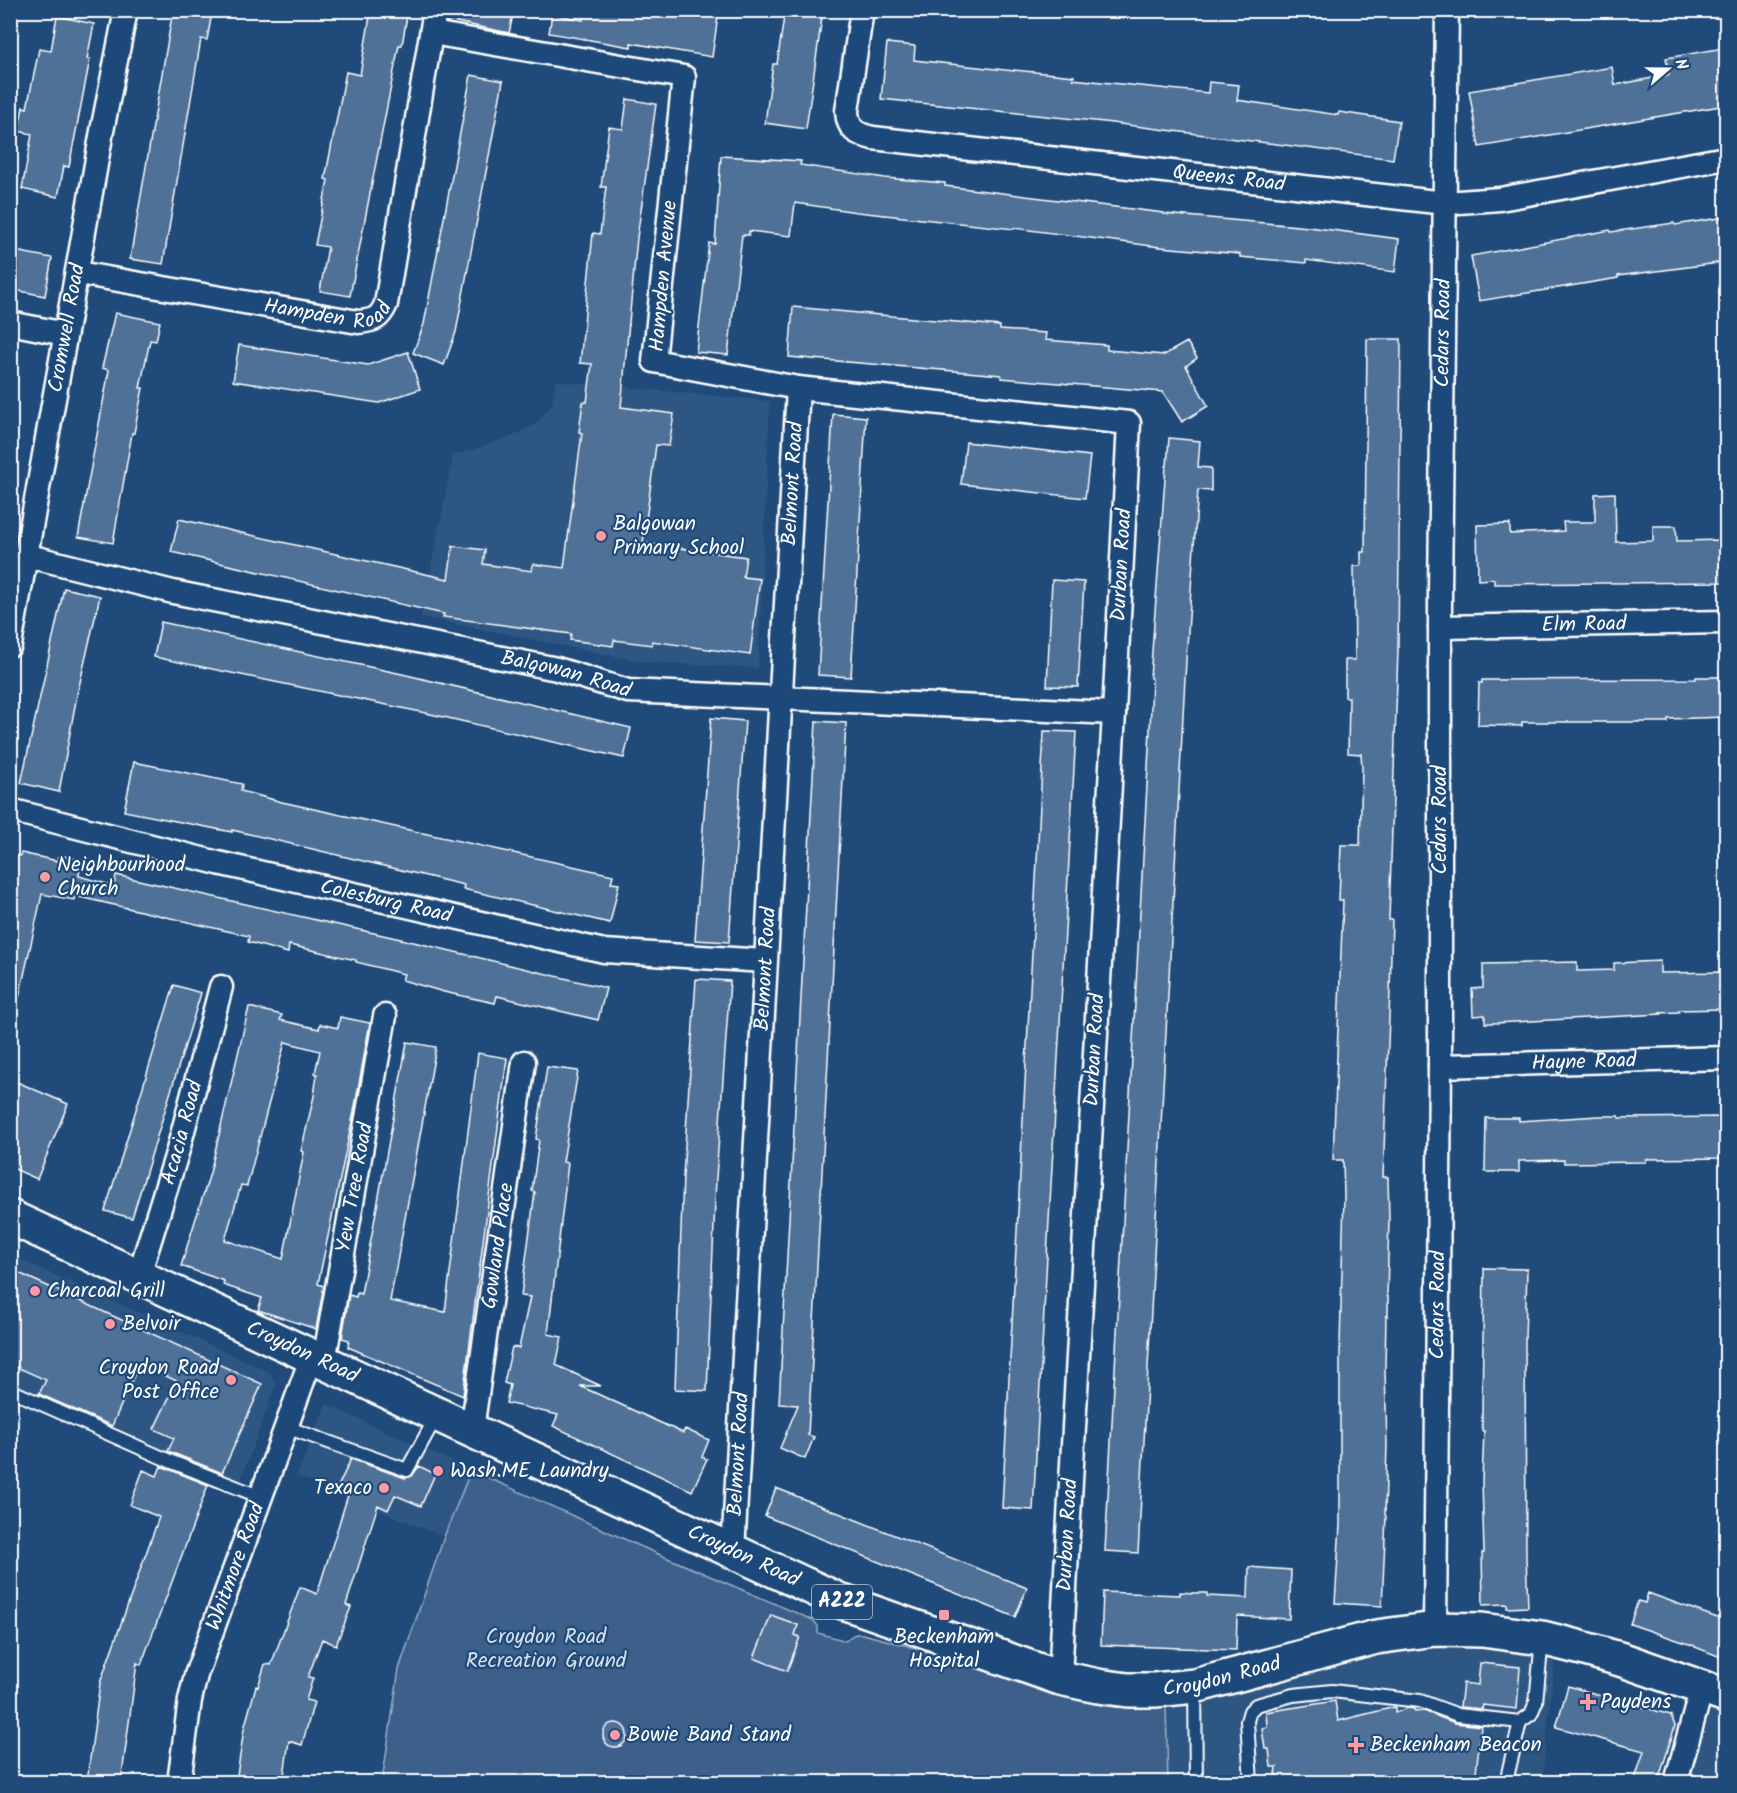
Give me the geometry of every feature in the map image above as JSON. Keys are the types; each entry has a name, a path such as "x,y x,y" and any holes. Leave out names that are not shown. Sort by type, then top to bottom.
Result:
{"main road":[{"name":"Croydon Road","path":"10,1217 843,1602 1060,1677 1128,1690 1195,1686 1358,1641 1436,1629 1482,1630 1542,1638 1623,1660 1714,1691"}],"street":[{"name":"Cromwell Road","path":"10,645 102,131 126,10"},
{"name":"Queens Road","path":"862,10 847,121 852,129 861,135 873,138 1445,203 1500,199 1726,158"},
{"name":"Cedars Road","path":"1436,1629 1440,627 1447,10"},
{"name":"Hampden Road","path":"78,273 358,322 373,321 382,314 386,303 434,22"},
{"name":"Hampden Avenue","path":"434,22 684,77 654,361 798,388 1129,423"},
{"path":"10,322 65,334"},
{"name":"Belmont Road","path":"733,1552 798,388"},
{"name":"Durban Road","path":"1060,1677 1129,423"},
{"name":"Balgowan Road","path":"25,555 173,592 557,669 628,691 1114,712"},
{"name":"Elm Road","path":"1440,627 1726,622"},
{"name":"Colesburg Road","path":"10,810 218,863 604,951 765,961"},
{"name":"Acacia Road","path":"138,1278 178,1150 221,987"},
{"name":"Yew Tree Road","path":"318,1359 385,1016"},
{"name":"Hayne Road","path":"1440,1066 1726,1058"},
{"name":"Gowland Place","path":"472,1430 524,1062"},
{"name":"Whitmore Road","path":"179,1782 190,1700 196,1675 286,1427 318,1359"},
{"path":"1676,1782 1714,1691"}],"lane":[{"path":"10,1390 172,1462 261,1497"},
{"path":"286,1427 407,1470 438,1414"},
{"path":"1506,1782 1520,1722 1531,1714 1536,1702 1542,1638"},
{"path":"1195,1686 1196,1782"},
{"path":"1251,1782 1247,1721 1250,1711 1256,1705 1293,1695 1332,1691 1420,1701 1458,1715 1520,1722"}],"shaded area":[{"name":"Balgowan Primary School","path":"556,381 770,401 758,668 644,662 421,617 453,456 513,436 535,424 551,406"},
{"path":"10,1255 270,1372 276,1385 235,1495 11,1397"},
{"path":"326,1404 471,1470 444,1537 297,1476"},
{"name":"Beckenham Beacon","path":"1429,1639 1555,1655 1542,1782 1168,1782 1166,1707 1354,1656"},
{"path":"1715,1709 1726,1712 1726,1782 1690,1782 1709,1714"}],"green space":[{"name":"Croydon Road Recreation Ground","path":"471,1470 642,1547 813,1620 818,1626 818,1633 846,1641 853,1635 863,1634 930,1652 1042,1691 1084,1702 1121,1708 1166,1707 1168,1782 382,1782 399,1669 444,1537"}],"building":[{"path":"173,10 198,10 212,13 207,40 201,39 163,264 130,259"},
{"path":"371,10 408,10 402,45 399,45 350,296 320,291 328,247 315,245 346,72 360,75"},
{"path":"448,10 514,10 509,33 447,20"},
{"path":"584,10 626,10 675,18 677,10 719,10 712,57 631,43 631,47 549,33 552,14 583,20"},
{"path":"785,10 823,10 806,129 765,123 773,64 777,64"},
{"path":"57,16 94,24 87,59 90,59 69,167 64,166 58,197 22,189 32,134 18,131 23,107 27,108 39,49 51,51"},
{"path":"887,43 915,46 914,60 1074,76 1073,79 1208,93 1209,82 1239,85 1237,100 1338,115 1339,112 1399,121 1393,159 1104,122 881,99"},
{"path":"1723,48 1726,105 1479,147 1469,91 1612,67 1615,85 1669,75 1666,58"},
{"path":"471,75 503,81 456,332 444,365 413,353 424,324"},
{"path":"627,99 656,104 637,238 621,407 674,414 669,446 656,445 643,543 746,557 743,577 760,579 750,655 652,641 652,645 614,640 613,646 570,640 571,634 443,617 444,614 171,552 179,519 448,579 453,546 485,550 483,564 532,571 533,564 564,568 582,433 579,432 583,402 587,402 592,364 580,363 593,233 600,234 606,187 601,187 609,127 623,129"},
{"path":"721,156 801,161 800,165 885,178 945,183 945,186 1164,214 1309,227 1399,239 1395,272 1306,260 1306,263 1240,257 1240,254 1160,247 795,203 791,236 749,231 749,235 742,235 728,355 696,352 709,243 715,244"},
{"path":"1726,217 1726,262 1618,276 1618,278 1479,301 1471,256 1610,230 1611,232 1674,223 1675,225"},
{"path":"10,250 52,258 45,296 10,289"},
{"path":"793,307 1000,326 1000,330 1046,333 1045,340 1107,345 1107,350 1164,355 1187,342 1197,358 1186,366 1208,406 1182,422 1163,392 1001,378 1001,375 789,357"},
{"path":"115,313 160,322 156,341 150,340 113,543 78,537 109,370 102,368"},
{"path":"1367,339 1401,339 1398,650 1383,1177 1388,1177 1389,1220 1385,1369 1386,1516 1382,1606 1335,1603 1340,1525 1340,1344 1344,1196 1343,1160 1333,1160 1343,900 1339,900 1341,845 1360,845 1362,767 1361,754 1348,753 1349,697 1345,697 1345,660 1355,660 1354,566 1361,566 1361,552 1365,552"},
{"path":"239,345 368,365 408,352 420,389 379,403 233,381"},
{"path":"833,414 866,417 851,677 818,675"},
{"path":"1169,438 1200,441 1198,467 1211,468 1211,491 1198,490 1186,660 1138,1553 1105,1551 1150,730 1152,679 1150,678"},
{"path":"966,442 1090,456 1085,498 961,484"},
{"path":"1615,493 1616,542 1653,541 1653,526 1676,526 1677,541 1726,540 1726,582 1494,584 1494,579 1478,580 1477,525 1510,524 1510,534 1564,531 1563,522 1595,522 1595,494"},
{"path":"1052,580 1084,582 1078,687 1047,686"},
{"path":"64,588 100,596 77,695 59,792 21,783"},
{"path":"161,622 402,674 631,728 624,758 426,713 154,657"},
{"path":"1696,677 1726,677 1726,717 1668,719 1668,722 1522,722 1522,726 1478,725 1479,683 1482,683 1482,680 1696,679"},
{"path":"711,718 745,721 729,942 695,940"},
{"path":"816,721 846,723 808,1435 814,1437 805,1459 780,1448 798,1405 779,1404"},
{"path":"1044,731 1076,732 1033,1510 1002,1508"},
{"path":"134,762 242,784 241,791 282,802 613,875 611,883 619,884 610,923 463,889 464,885 232,830 232,832 124,811"},
{"path":"21,853 58,861 59,855 81,860 79,876 114,886 116,875 606,988 598,1020 497,996 495,1003 444,992 402,980 404,974 356,962 356,960 289,945 288,953 248,942 249,936 75,896 74,900 42,894 19,998 10,998 10,868 13,855 20,856"},
{"path":"1660,961 1660,973 1726,972 1726,1009 1679,1010 1679,1012 1661,1014 1495,1023 1485,1023 1485,1015 1473,1016 1472,989 1483,988 1483,964 1577,962 1577,971 1614,970 1614,963"},
{"path":"696,979 730,981 716,1178 707,1391 675,1389 683,1176"},
{"path":"174,985 201,993 132,1218 105,1211"},
{"path":"249,1007 282,1015 280,1020 319,1029 320,1024 338,1028 340,1017 370,1023 318,1284 324,1286 316,1329 258,1310 262,1298 223,1285 224,1281 181,1266 210,1173","holes":["285,1042 320,1051 315,1073 317,1074 314,1096 301,1151 304,1152 283,1259 225,1240 241,1185 247,1186"]},
{"path":"407,1042 436,1047 390,1301 445,1312 478,1053 507,1058 463,1396 348,1347 349,1340 342,1338 349,1295 356,1297 357,1293 361,1294"},
{"path":"547,1067 578,1071 563,1162 568,1163 548,1334 562,1337 556,1365 601,1386 580,1386 683,1433 685,1429 709,1440 702,1457 707,1459 692,1491 553,1426 558,1415 506,1403 510,1385 504,1383 512,1347 519,1348 530,1297 521,1296 535,1192 532,1191 539,1140 536,1139"},
{"path":"10,1079 68,1104 37,1179 10,1167"},
{"path":"1619,1116 1619,1118 1726,1117 1726,1158 1646,1159 1646,1162 1519,1161 1519,1172 1485,1172 1486,1118 1519,1118 1519,1121"},
{"path":"1484,1268 1527,1269 1525,1340 1528,1607 1507,1608 1507,1604 1483,1605"},
{"path":"10,1269 262,1384 222,1473 168,1451 174,1438 154,1429 177,1381 139,1364 112,1426 39,1394 46,1380 10,1364"},
{"path":"351,1459 405,1478 412,1476 419,1466 435,1474 421,1506 395,1495 388,1510 378,1505 346,1605 351,1607 336,1645 322,1639 308,1677 313,1678 306,1700 314,1702 302,1745 289,1741 283,1782 236,1782 244,1729 256,1686 258,1687 265,1664 271,1665 300,1587 317,1594 349,1492 338,1487"},
{"path":"161,1466 208,1485 141,1665 137,1663 121,1782 87,1782 100,1683 159,1517 130,1505 143,1470 157,1476"},
{"path":"776,1488 1027,1588 1015,1617 765,1516"},
{"path":"1249,1567 1291,1570 1289,1619 1237,1616 1236,1650 1101,1645 1103,1592 1180,1595 1180,1592 1207,1593 1207,1596 1248,1598"},
{"path":"1648,1593 1726,1621 1726,1659 1630,1624 1638,1601 1645,1603"},
{"path":"771,1615 798,1625 795,1635 800,1637 787,1671 754,1658"},
{"path":"1480,1663 1520,1667 1517,1709 1483,1705 1482,1709 1460,1707 1463,1683 1478,1685"},
{"path":"1568,1686 1671,1715 1675,1726 1658,1782 1634,1782 1644,1751 1556,1727"},
{"name":"Beckenham Beacon","path":"1335,1701 1338,1721 1395,1707 1395,1713 1408,1708 1414,1709 1415,1712 1424,1711 1455,1723 1481,1726 1475,1782 1275,1782 1277,1767 1271,1767 1269,1749 1265,1749 1262,1728 1267,1727 1266,1712"},
{"name":"Bowie Band Stand","path":"615,1723 624,1726 627,1735 624,1744 615,1747 606,1744 603,1735 606,1726"}],"place":[{"name":"Balgowan Primary School","path":"601,536"},
{"name":"Neighbourhood Church","path":"45,877"},
{"name":"Charcoal Grill","path":"35,1291"},
{"name":"Belvoir","path":"110,1324"},
{"name":"Croydon Road Post Office","path":"231,1380"},
{"name":"Wash.ME Laundry","path":"438,1471"},
{"name":"Texaco","path":"384,1488"},
{"name":"Beckenham Hospital","path":"944,1615"},
{"name":"Paydens","path":"1588,1702"},
{"name":"Bowie Band Stand","path":"615,1735"},
{"name":"Beckenham Beacon","path":"1356,1745"}]}
